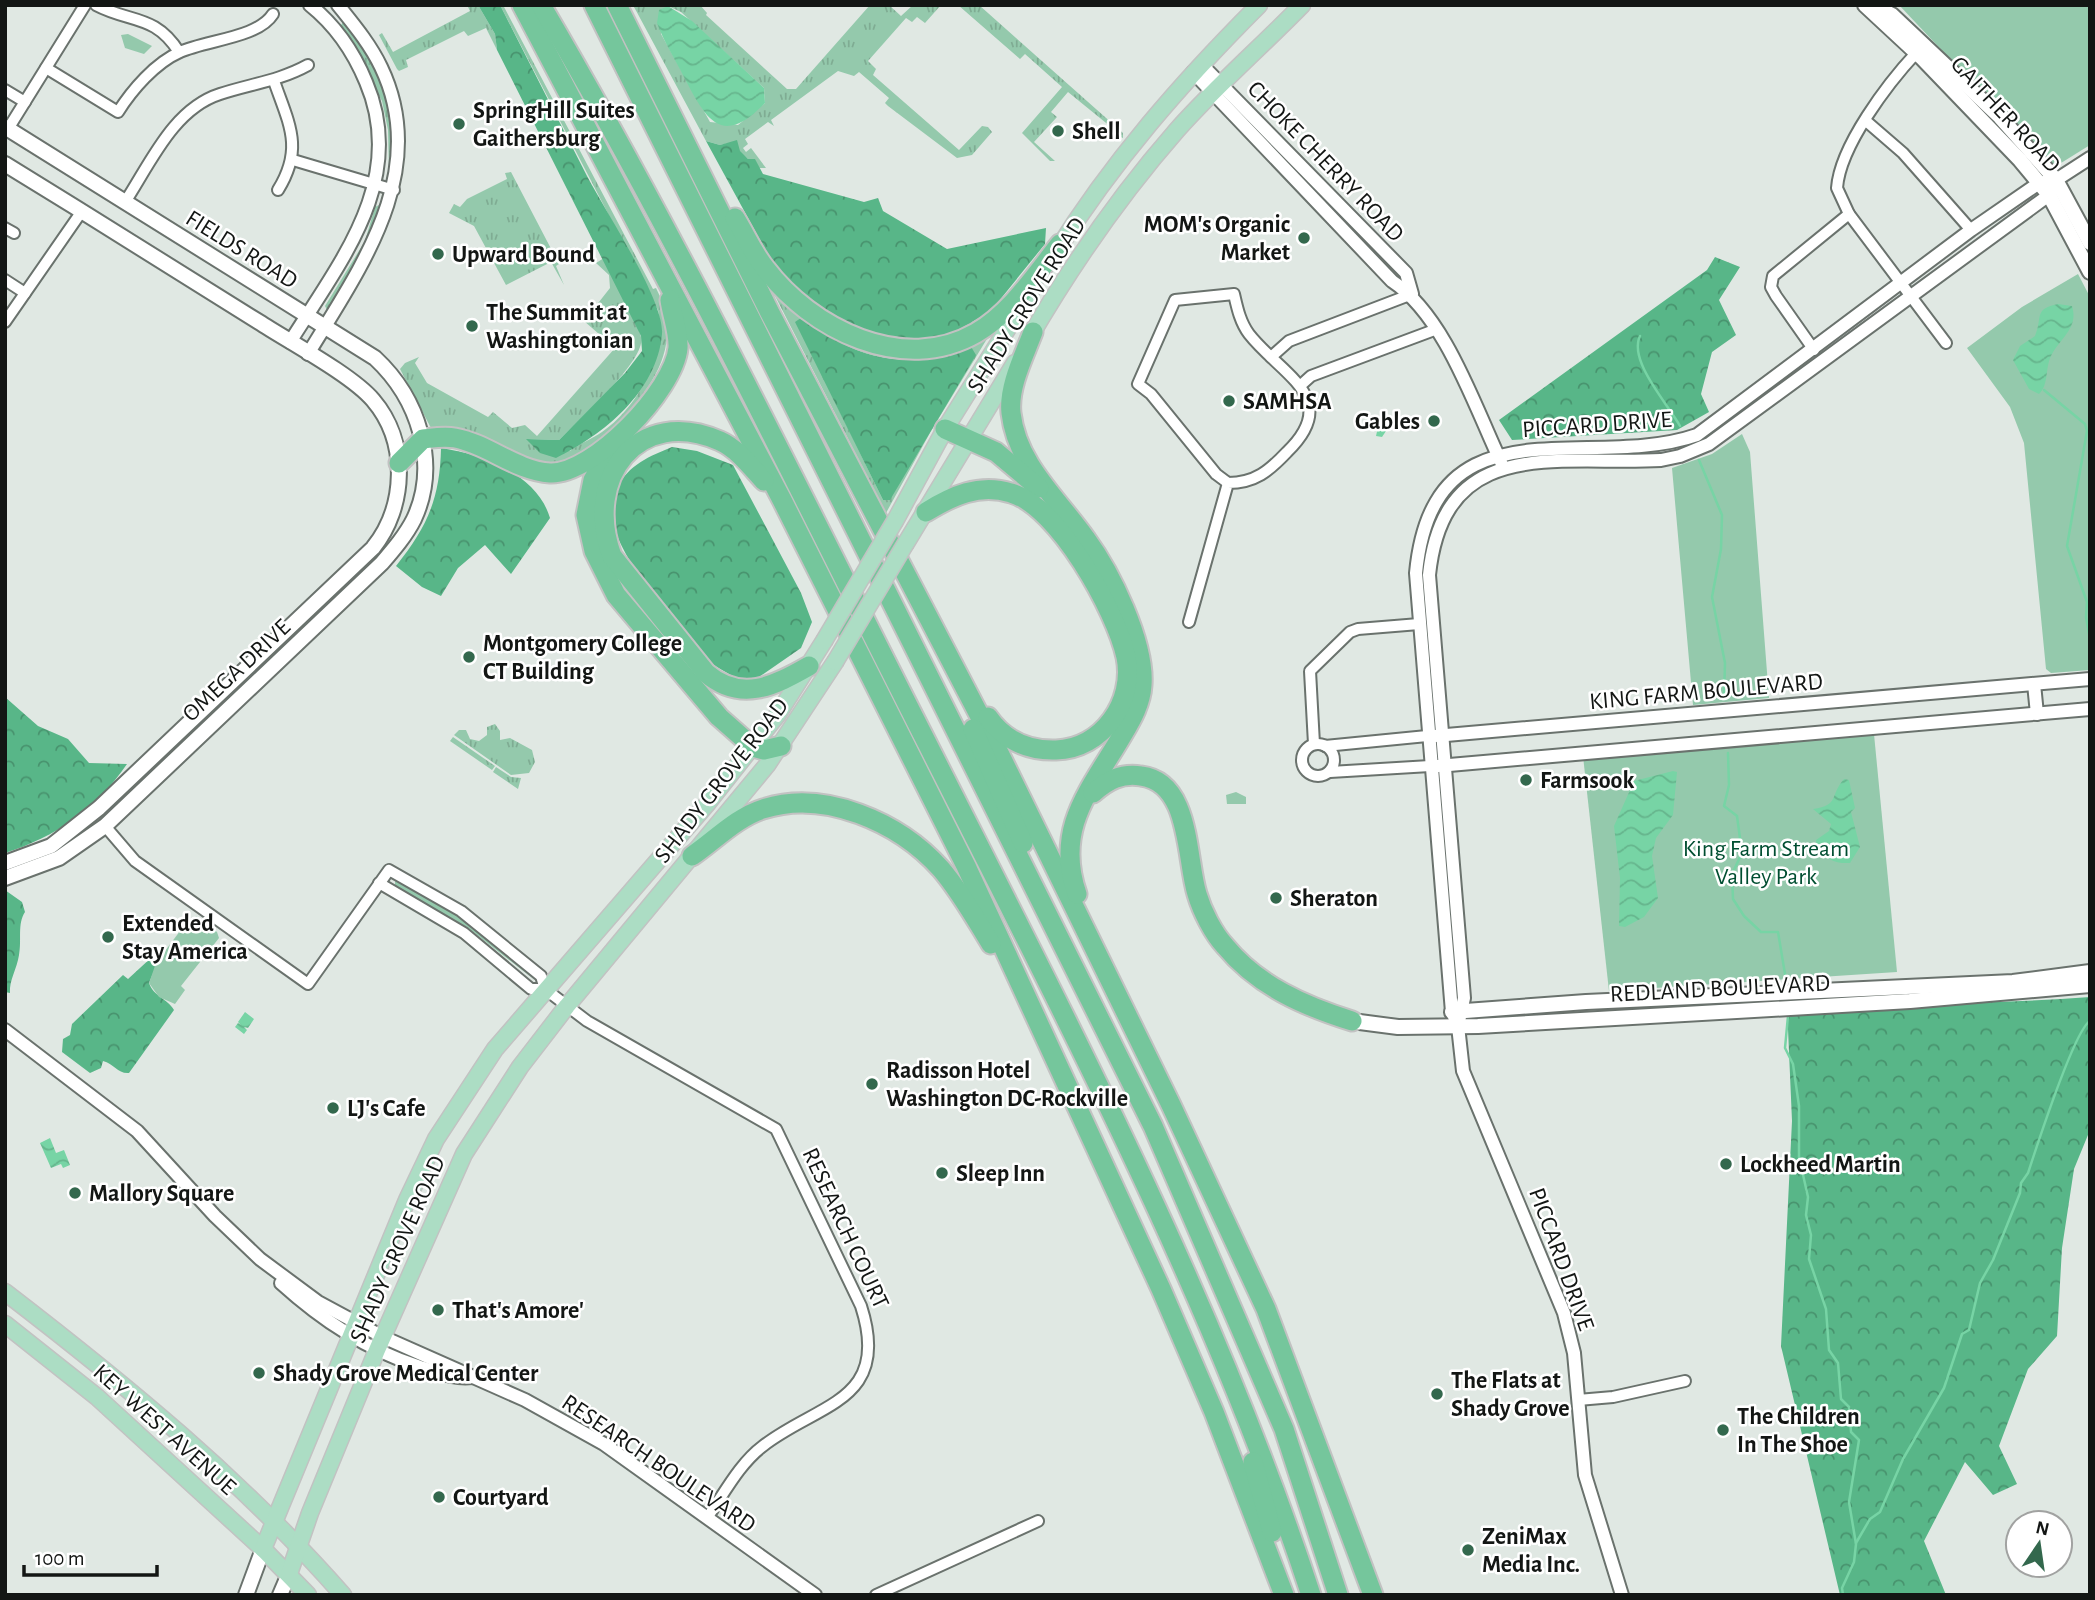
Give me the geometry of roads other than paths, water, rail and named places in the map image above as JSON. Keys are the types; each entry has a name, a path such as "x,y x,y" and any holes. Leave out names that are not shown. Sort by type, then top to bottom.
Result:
{"highway":[{"path":"522,5 782,500 966,866 1177,1326 1286,1595"},
{"path":"541,5 734,363 1115,1117 1231,1377 1284,1510 1311,1595"},
{"path":"548,5 576,66"},
{"path":"594,5 1153,1126 1284,1429 1338,1595"},
{"path":"618,5 770,313 1000,755 1171,1105 1266,1308 1373,1595"},
{"path":"673,118 764,267 789,295 823,321 863,342 893,348 929,348 949,345 977,332 1010,304 1060,244"},
{"path":"399,463 423,439 453,437 533,470 547,473 573,470 612,444 662,387 673,367 678,347 667,283"},
{"path":"1033,332 1017,374 1011,411 1026,456 1051,498"},
{"path":"945,429 996,452 1051,498 1087,539 1139,645 1142,668 1138,706 1082,803 1068,843 1070,870 1077,893 1160,1069 1171,1105"},
{"path":"782,500 739,453 722,441 698,434 654,437 634,447 614,466 602,509 604,535 611,556 716,682 731,688 754,691 778,684 809,666"},
{"path":"612,444 588,494 587,531 616,595 719,717 753,747 764,750 781,746"},
{"path":"926,512 948,499 977,490 994,489 1012,493 1041,509 1091,576 1126,657 1128,686 1116,714 1101,733 1084,745 1041,751 1024,746 1001,732 952,665"},
{"path":"937,634 937,651 1015,823 1085,992"},
{"path":"1082,803 1103,784 1117,776 1147,777 1158,783 1177,803 1197,896 1223,945 1262,982 1305,1005 1352,1021"},
{"path":"692,856 751,814 779,805 805,803 839,807 865,816 907,839 939,867 958,890 1038,1020"},
{"path":"1231,1377 1286,1595"}],"main road":[{"name":"SHADY GROVE ROAD","path":"246,1595 352,1330 436,1139 495,1049 753,747 809,666 895,521 945,429 1060,244 1119,158 1197,68 1259,5"},
{"name":"SHADY GROVE ROAD","path":"280,1595 380,1343 464,1154 520,1067 567,1006 781,746 835,662 1033,332 1119,200 1180,127 1302,5"},
{"name":"GAITHER ROAD","path":"1865,5 1917,52 2039,183 2049,195 2090,272"},
{"name":"GAITHER ROAD","path":"1872,5 1892,15 2000,117 2056,180 2090,243"},
{"name":"FIELDS ROAD","path":"7,128 355,344 389,371 408,400 423,439"},
{"path":"5,164 290,342 372,399 385,419 399,463"},
{"name":"OMEGA DRIVE","path":"5,878 59,858 106,827 382,563 401,540 421,500 426,452 423,439"},
{"name":"OMEGA DRIVE","path":"5,863 51,846 99,808 373,548 391,520 398,486 399,463"},
{"name":"REDLAND BOULEVARD","path":"1352,1021 1398,1027 1458,1016 2013,982 2090,972"},
{"name":"REDLAND BOULEVARD","path":"1458,1016 1910,1001 2090,985"},
{"name":"KEY WEST AVENUE","path":"5,1292 107,1371 251,1498 299,1544 344,1595"},
{"name":"KEY WEST AVENUE","path":"5,1324 97,1397 289,1573 308,1595"},
{"path":"251,1498 276,1497 288,1487"}],"street":[{"path":"7,128 85,5"},
{"path":"96,5 157,27 170,38 179,52"},
{"path":"290,342 363,223 375,185 380,138 371,93 344,41 310,5"},
{"path":"308,354 374,242 394,190 398,140 387,83 365,40 338,5"},
{"path":"46,68 118,112 146,77 179,52 262,28 273,15"},
{"path":"1917,52 1893,80 1866,121 1838,176 1836,188 1849,214 1946,343"},
{"path":"125,202 173,127 193,108 218,94 274,81 307,65"},
{"name":"CHOKE CHERRY ROAD","path":"1197,68 1406,272 1412,294 1437,329 1501,461"},
{"path":"274,81 292,132 293,160 278,190"},
{"path":"5,90 25,102"},
{"path":"1866,121 1903,153 1971,230"},
{"name":"PICCARD DRIVE","path":"1437,766 1427,736 1417,556 1433,513 1443,494 1458,478 1536,448 1658,446 1697,435 1971,230 2039,183 2056,180 2090,158"},
{"path":"293,160 394,190"},
{"name":"PICCARD DRIVE","path":"1622,1595 1585,1475 1574,1353 1564,1314 1463,1071 1437,766 1441,736 1429,575 1436,535 1458,499 1501,461 1661,460 1696,451 1724,435 2049,195 2056,180"},
{"path":"5,322 82,211"},
{"path":"1814,350 1771,287 1773,276 1849,214"},
{"path":"5,280 25,293"},
{"path":"1234,294 1247,331 1271,357 1301,386 1308,398 1311,412 1309,426 1268,471 1248,481 1228,483 1216,474 1151,394 1138,384 1175,300 1234,294"},
{"path":"1271,357 1289,341 1412,294"},
{"path":"1301,386 1311,376 1437,329"},
{"path":"1189,622 1228,483"},
{"path":"1320,745 1302,755 1302,766 1314,776 1329,772 1334,758 1320,745 1309,680 1314,664 1350,632 1419,624"},
{"name":"KING FARM BOULEVARD","path":"1320,745 2090,679"},
{"path":"2034,684 2036,714"},
{"name":"KING FARM BOULEVARD","path":"1329,772 1437,766 2090,709"},
{"path":"106,827 143,867 308,984 379,883 389,870 477,923 541,976 545,989 530,989 464,933 379,883"},
{"name":"RESEARCH COURT","path":"545,989 567,1006 776,1129 861,1306 868,1327 867,1354 862,1372 842,1400 819,1415 784,1430 760,1447 707,1518"},
{"name":"RESEARCH BOULEVARD","path":"5,1030 137,1131 215,1216 270,1268 279,1271 352,1330 454,1379 473,1377 525,1399 604,1444 816,1595"},
{"path":"1578,1400 1613,1397 1685,1381"},
{"path":"876,1595 1038,1521"}],"water":[{"path":"668,6 692,21 764,88 765,103 750,117 726,126 717,123 700,106 657,23 659,10"},
{"path":"2058,304 2072,306 2073,321 2051,356 2044,386 2039,394 2029,389 2013,360 2020,346 2035,336 2042,311"},
{"path":"1367,415 1387,419 1388,428 1382,437 1376,436 1378,427 1365,424"},
{"path":"1677,772 1673,815 1656,838 1652,856 1658,898 1644,917 1625,927 1619,926 1620,878 1614,826 1634,781"},
{"path":"1844,779 1849,780 1855,808 1851,812 1860,847 1850,863 1831,860 1816,847 1816,840 1829,831 1831,824 1813,809 1831,802"},
{"path":"245,1012 254,1019 248,1028 244,1027 247,1030 244,1034 235,1027 238,1023 241,1025 238,1022"},
{"path":"50,1138 56,1153 64,1150 70,1165 63,1168 61,1164 51,1168 40,1143"}],"waterway":[{"path":"1640,336 1638,346 1644,370 1680,426"},
{"path":"2044,390 2085,424 2087,431 2067,546 2087,602 2086,617 2090,639"},
{"path":"1699,460 1722,515 1721,549 1712,597 1725,663 1724,698"},
{"path":"1728,753 1729,785 1724,806 1737,816 1742,853 1732,874 1733,899 1744,916 1761,932 1778,932 1786,980"},
{"path":"1788,1016 1785,1048 1793,1064 1799,1106 1799,1157 1808,1197 1806,1215 1811,1235 1809,1259 1826,1309 1829,1350 1838,1363 1841,1399 1849,1407 1851,1432 1859,1440 1849,1502 1856,1544 1854,1562 1842,1588 1843,1595"},
{"path":"1856,1543 1870,1519 1880,1512 1903,1459 1944,1388 1962,1334 1969,1330 1980,1283 1993,1260 2020,1193 2021,1183 2028,1173 2065,1067 2083,1029 2090,1021"}],"place":[{"name":"SpringHill Suites Gaithersburg","path":"459,124"},
{"name":"Shell","path":"1058,131"},
{"name":"MOM's Organic Market","path":"1304,238"},
{"name":"Upward Bound","path":"438,254"},
{"name":"The Summit at Washingtonian","path":"472,326"},
{"name":"SAMHSA","path":"1229,401"},
{"name":"Gables","path":"1434,421"},
{"name":"Montgomery College CT Building","path":"469,657"},
{"name":"Farmsook","path":"1526,780"},
{"name":"Sheraton","path":"1276,898"},
{"name":"Extended Stay America","path":"108,937"},
{"name":"Radisson Hotel Washington DC-Rockville","path":"872,1084"},
{"name":"LJ's Cafe","path":"333,1108"},
{"name":"Lockheed Martin","path":"1726,1164"},
{"name":"Sleep Inn","path":"942,1173"},
{"name":"Mallory Square","path":"75,1193"},
{"name":"That's Amore'","path":"438,1310"},
{"name":"Shady Grove Medical Center","path":"259,1373"},
{"name":"The Flats at Shady Grove","path":"1437,1394"},
{"name":"The Children In The Shoe","path":"1723,1430"},
{"name":"Courtyard","path":"439,1497"},
{"name":"ZeniMax Media Inc.","path":"1468,1550"}],"park label":[{"name":"King Farm Stream Valley Park","path":"1766,862"}]}
